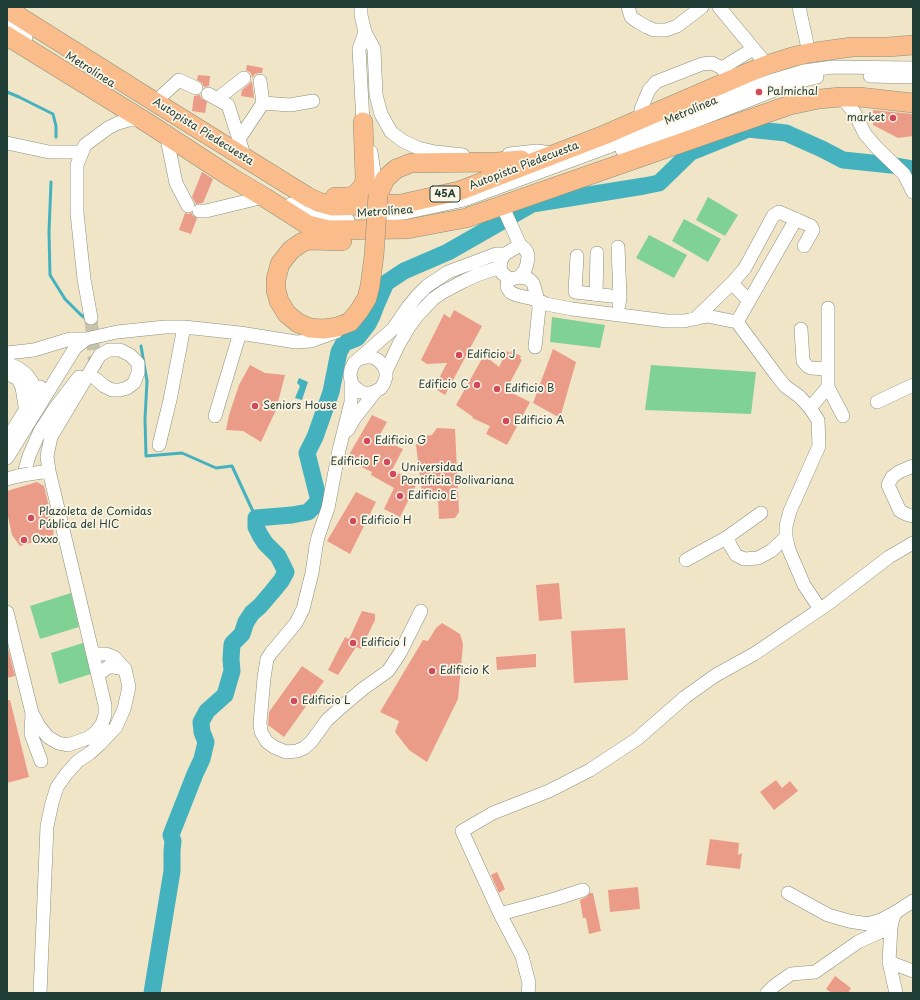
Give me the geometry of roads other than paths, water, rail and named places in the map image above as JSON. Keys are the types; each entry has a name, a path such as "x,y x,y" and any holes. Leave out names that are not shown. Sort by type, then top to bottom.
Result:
{"highway":[{"name":"Autopista Piedecuesta","path":"7,9 308,197 332,206 411,203 459,191 557,154 641,119 727,74 767,65 809,53 852,47 913,45"},
{"name":"Autopista Piedecuesta","path":"7,36 166,134 232,178 308,225 328,230 407,229 504,210 790,105 819,98 851,102 913,103"},
{"path":"308,197 348,197 355,195 364,185 363,122"},
{"path":"407,229 380,238 364,241 308,240 291,250 280,264 276,279 276,290 279,301 287,314 298,323 310,328 324,329 350,322 360,310 370,286 374,256 378,195 385,179 396,169 411,163 497,162 557,154"}],"street":[{"path":"361,7 365,32 374,49 376,95 381,114 392,132 403,141 418,148 472,156 537,151 557,154"},
{"path":"628,7 631,17 638,22 654,30 666,30 677,26 702,7"},
{"path":"719,7 767,65"},
{"path":"799,7 809,53"},
{"name":"Metrolínea","path":"7,18 314,210 331,215 404,213 464,200 608,148 715,100 804,71 833,66 913,68"},
{"name":"Metrolínea","path":"7,25 313,217 331,221 404,220 465,206 648,140 775,90 805,80 834,74 913,78"},
{"path":"365,32 359,49 363,122 372,159 378,195"},
{"path":"641,119 641,109 649,90 656,82 702,64 712,63 727,74 753,49"},
{"path":"244,78 212,97 228,105 245,158"},
{"path":"155,102 180,80 196,88"},
{"path":"238,139 263,103 260,80"},
{"path":"263,103 290,105 313,100"},
{"path":"851,102 865,134 876,148 904,174 913,192"},
{"path":"91,318 84,279 77,213 77,165 85,145 108,128 118,122 143,120"},
{"path":"166,134 176,183 194,209 206,211 264,197"},
{"path":"7,144 48,152 82,152"},
{"path":"48,152 77,165"},
{"path":"504,210 520,246 528,252 527,264 524,270 513,277 507,287 510,292 516,295 538,300 546,304 572,309 667,321 684,321 707,316 737,322 777,376 810,408 818,420 819,446 790,512 786,526 786,537 789,550 804,585 820,610"},
{"path":"695,319 732,283 745,268 773,216 779,212 811,226 813,230 804,246"},
{"path":"737,322 796,219"},
{"path":"421,610 400,653 388,671 364,688 327,720 308,745 297,751 286,752 267,742 261,732 260,723 267,659 296,623 303,609 312,573 317,542 328,508 351,402 351,368 354,363 393,329 408,307 427,286 460,266 496,254 505,254 520,246"},
{"path":"618,247 620,297 618,315"},
{"path":"596,253 596,295"},
{"path":"505,254 501,260 500,267 502,273 513,277 529,279 533,283 539,308 535,347"},
{"path":"577,256 576,292 620,297"},
{"path":"351,381 353,386 361,392 371,393 381,388 386,377 386,371 399,344 417,316 433,299 464,281 500,267"},
{"path":"732,283 749,301"},
{"path":"828,308 828,387 843,416"},
{"path":"7,353 34,350 70,339 164,327 184,327 240,333 296,342 310,341 339,331 350,322"},
{"path":"159,445 170,400 184,327"},
{"path":"801,329 803,361 811,368 827,369"},
{"path":"215,416 240,333"},
{"path":"7,439 31,413 75,348 86,338"},
{"path":"7,458 70,339"},
{"path":"17,478 40,431 55,408 88,365 109,350 120,350 125,352 138,363 138,373 134,383 127,388 112,390 104,386 96,379"},
{"path":"7,612 32,713 39,726 48,737 58,743 68,745 88,738 96,732 102,724 106,705 49,471 47,456 51,437 100,355"},
{"path":"359,359 366,357 378,360 386,371"},
{"path":"7,363 26,374 32,382 35,389 31,413"},
{"path":"7,373 18,379 31,413"},
{"path":"877,402 913,385"},
{"path":"810,408 828,387"},
{"path":"341,444 354,419 376,391"},
{"path":"913,466 892,477 888,485 900,511 913,516"},
{"path":"17,478 49,471"},
{"path":"686,560 726,538 761,513"},
{"path":"726,538 736,555 744,559 758,558 771,551 786,537"},
{"path":"528,993 529,983 522,956 500,914 462,831 493,813 549,791 590,770 637,739 685,697 716,675 754,654 820,610 889,557 913,543"},
{"path":"40,993 47,826 52,803 57,787 67,773 78,761 100,744 116,727 124,709 129,687 125,669 114,657 106,654 93,654"},
{"path":"98,675 108,667 125,669"},
{"path":"32,713 31,734 41,761"},
{"path":"500,914 583,890"},
{"path":"788,893 828,914 849,921 868,924 881,920 913,901"},
{"path":"896,912 891,927 889,962 896,993"},
{"path":"766,993 791,974 816,972 858,942 891,927"},
{"path":"889,962 913,971"}],"water":[{"path":"299,378 308,382 302,400 295,398 300,386 297,383"}],"waterway":[{"path":"7,92 53,114 56,126 56,137"},
{"path":"152,993 172,871 173,841 171,835 202,759 206,742 202,732 201,722 207,711 225,695 232,671 232,644 242,634 246,622 252,613 272,592 286,572 278,556 265,543 260,535 256,527 256,518 308,512 319,501 307,453 315,437 331,392 339,352 344,343 357,338 368,324 386,283 404,271 448,252 532,204 659,183 691,152 748,129 786,133 843,160 913,169"},
{"path":"51,182 49,232 50,275 65,299 97,328"},
{"path":"141,346 147,381 145,419 146,456 182,453 216,468 232,466 256,518"}],"tunnel":[{"path":"91,318 95,369"}],"place":[{"name":"Palmichal","path":"759,92"},
{"name":"market","path":"893,118"},
{"name":"Edificio J","path":"459,355"},
{"name":"Edificio C","path":"477,385"},
{"name":"Edificio B","path":"497,389"},
{"name":"Seniors House","path":"255,406"},
{"name":"Edificio A","path":"506,421"},
{"name":"Edificio G","path":"367,441"},
{"name":"Edificio F","path":"387,462"},
{"name":"Universidad Pontificia Bolivariana","path":"393,474"},
{"name":"Edificio E","path":"400,496"},
{"name":"Plazoleta de Comidas Pública del HIC","path":"31,518"},
{"name":"Edificio H","path":"353,521"},
{"name":"Oxxo","path":"24,540"},
{"name":"Edificio I","path":"353,643"},
{"name":"Edificio K","path":"432,671"},
{"name":"Edificio L","path":"294,701"}]}
